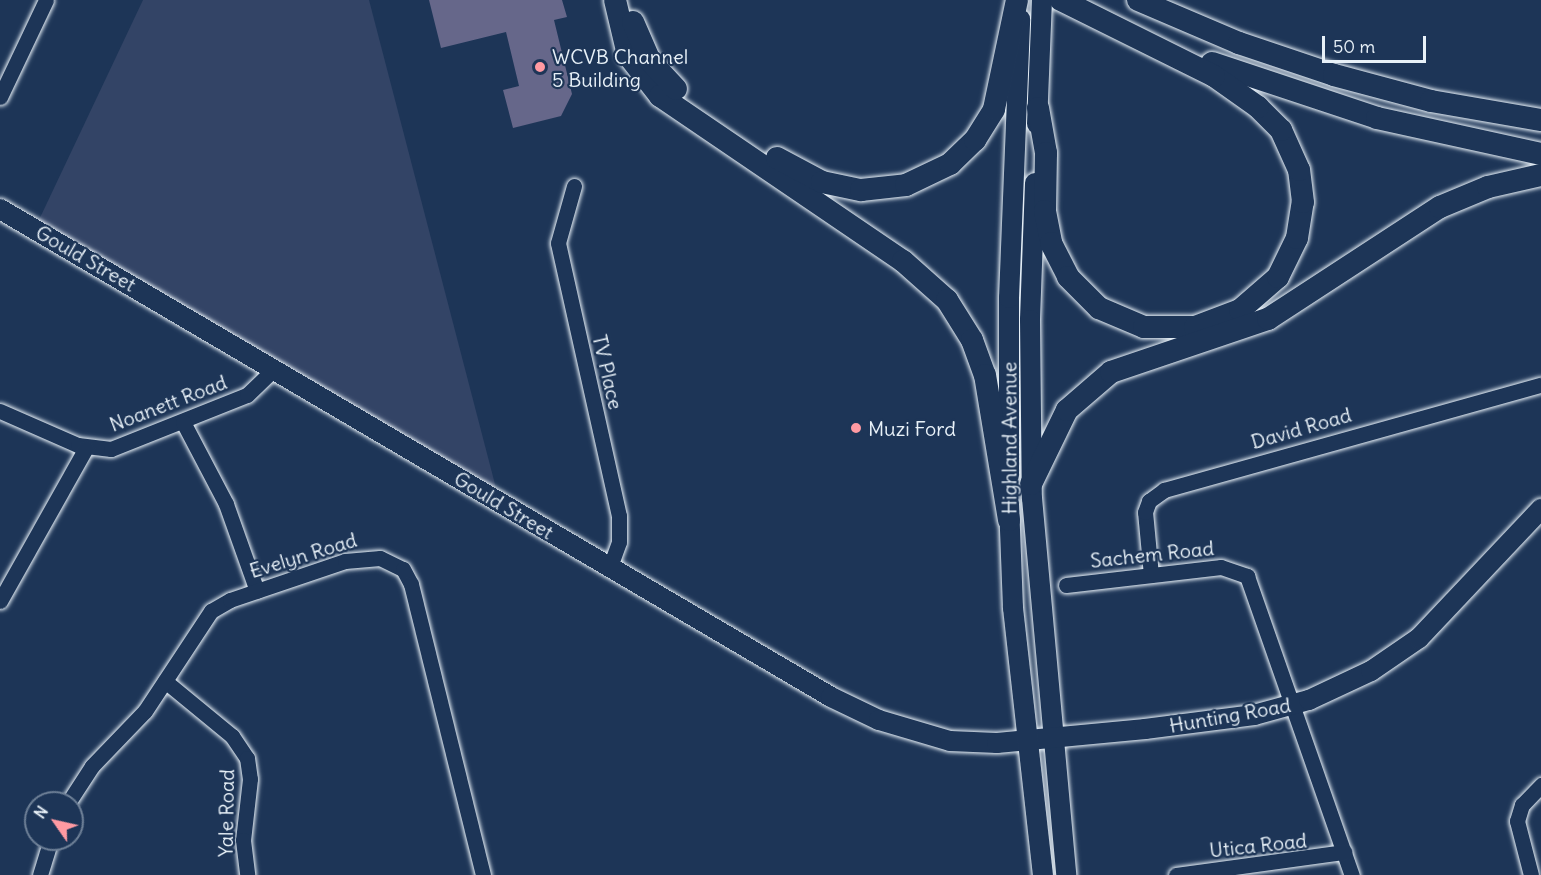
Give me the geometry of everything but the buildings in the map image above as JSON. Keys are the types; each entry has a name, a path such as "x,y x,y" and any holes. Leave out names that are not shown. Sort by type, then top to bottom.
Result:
{"highway":[{"path":"615,0 628,55 660,96 912,266 952,308 972,340 985,375 1009,520"},
{"path":"630,0 642,48 671,85 800,172 861,190 895,187 928,177 950,164 975,140 1000,94 1018,6"},
{"path":"1038,108 1046,153 1045,211 1051,243 1068,277 1099,308 1144,327 1195,327 1240,310 1278,277 1297,238 1303,202 1299,170 1281,130 1220,79 1061,0"},
{"path":"1138,0 1239,43 1334,75 1431,100 1541,120"},
{"path":"1083,10 1326,103 1430,132 1541,154"},
{"path":"1031,484 1067,410 1110,372 1268,320 1434,210 1488,187 1541,176"}],"main road":[{"name":"Highland Avenue","path":"1018,6 1009,298 1009,520 1028,741 1043,875"},
{"name":"Highland Avenue","path":"1042,9 1029,329 1031,484 1052,739 1066,875"},
{"name":"Gould Street","path":"0,209 610,567 879,720 956,742 1028,741"},
{"name":"Hunting Road","path":"1028,741 1228,719 1292,706 1371,671 1419,638 1541,509"}],"street":[{"path":"0,97 45,0"},
{"name":"TV Place","path":"574,186 558,243 619,516 619,542 610,567"},
{"name":"Noanett Road","path":"0,411 86,448 119,447 255,391 274,369"},
{"name":"David Road","path":"1151,575 1145,513 1149,501 1164,490 1541,384"},
{"path":"183,422 223,497 257,591"},
{"path":"0,602 86,448"},
{"name":"Evelyn Road","path":"76,791 92,766 145,711 206,616 223,603 359,557 386,559 407,574 483,875"},
{"name":"Sachem Road","path":"1066,585 1221,567 1247,576 1352,875"},
{"name":"Yale Road","path":"165,681 232,736 247,758 250,779 243,840 248,875"},
{"path":"1530,875 1517,816 1541,785"},
{"path":"40,875 47,851"},
{"name":"Utica Road","path":"1176,875 1344,852"}],"shaded area":[{"path":"143,0 369,0 497,492 38,222"}],"place":[{"name":"WCVB Channel 5 Building","path":"540,67"},
{"name":"Muzi Ford","path":"856,428"}]}
